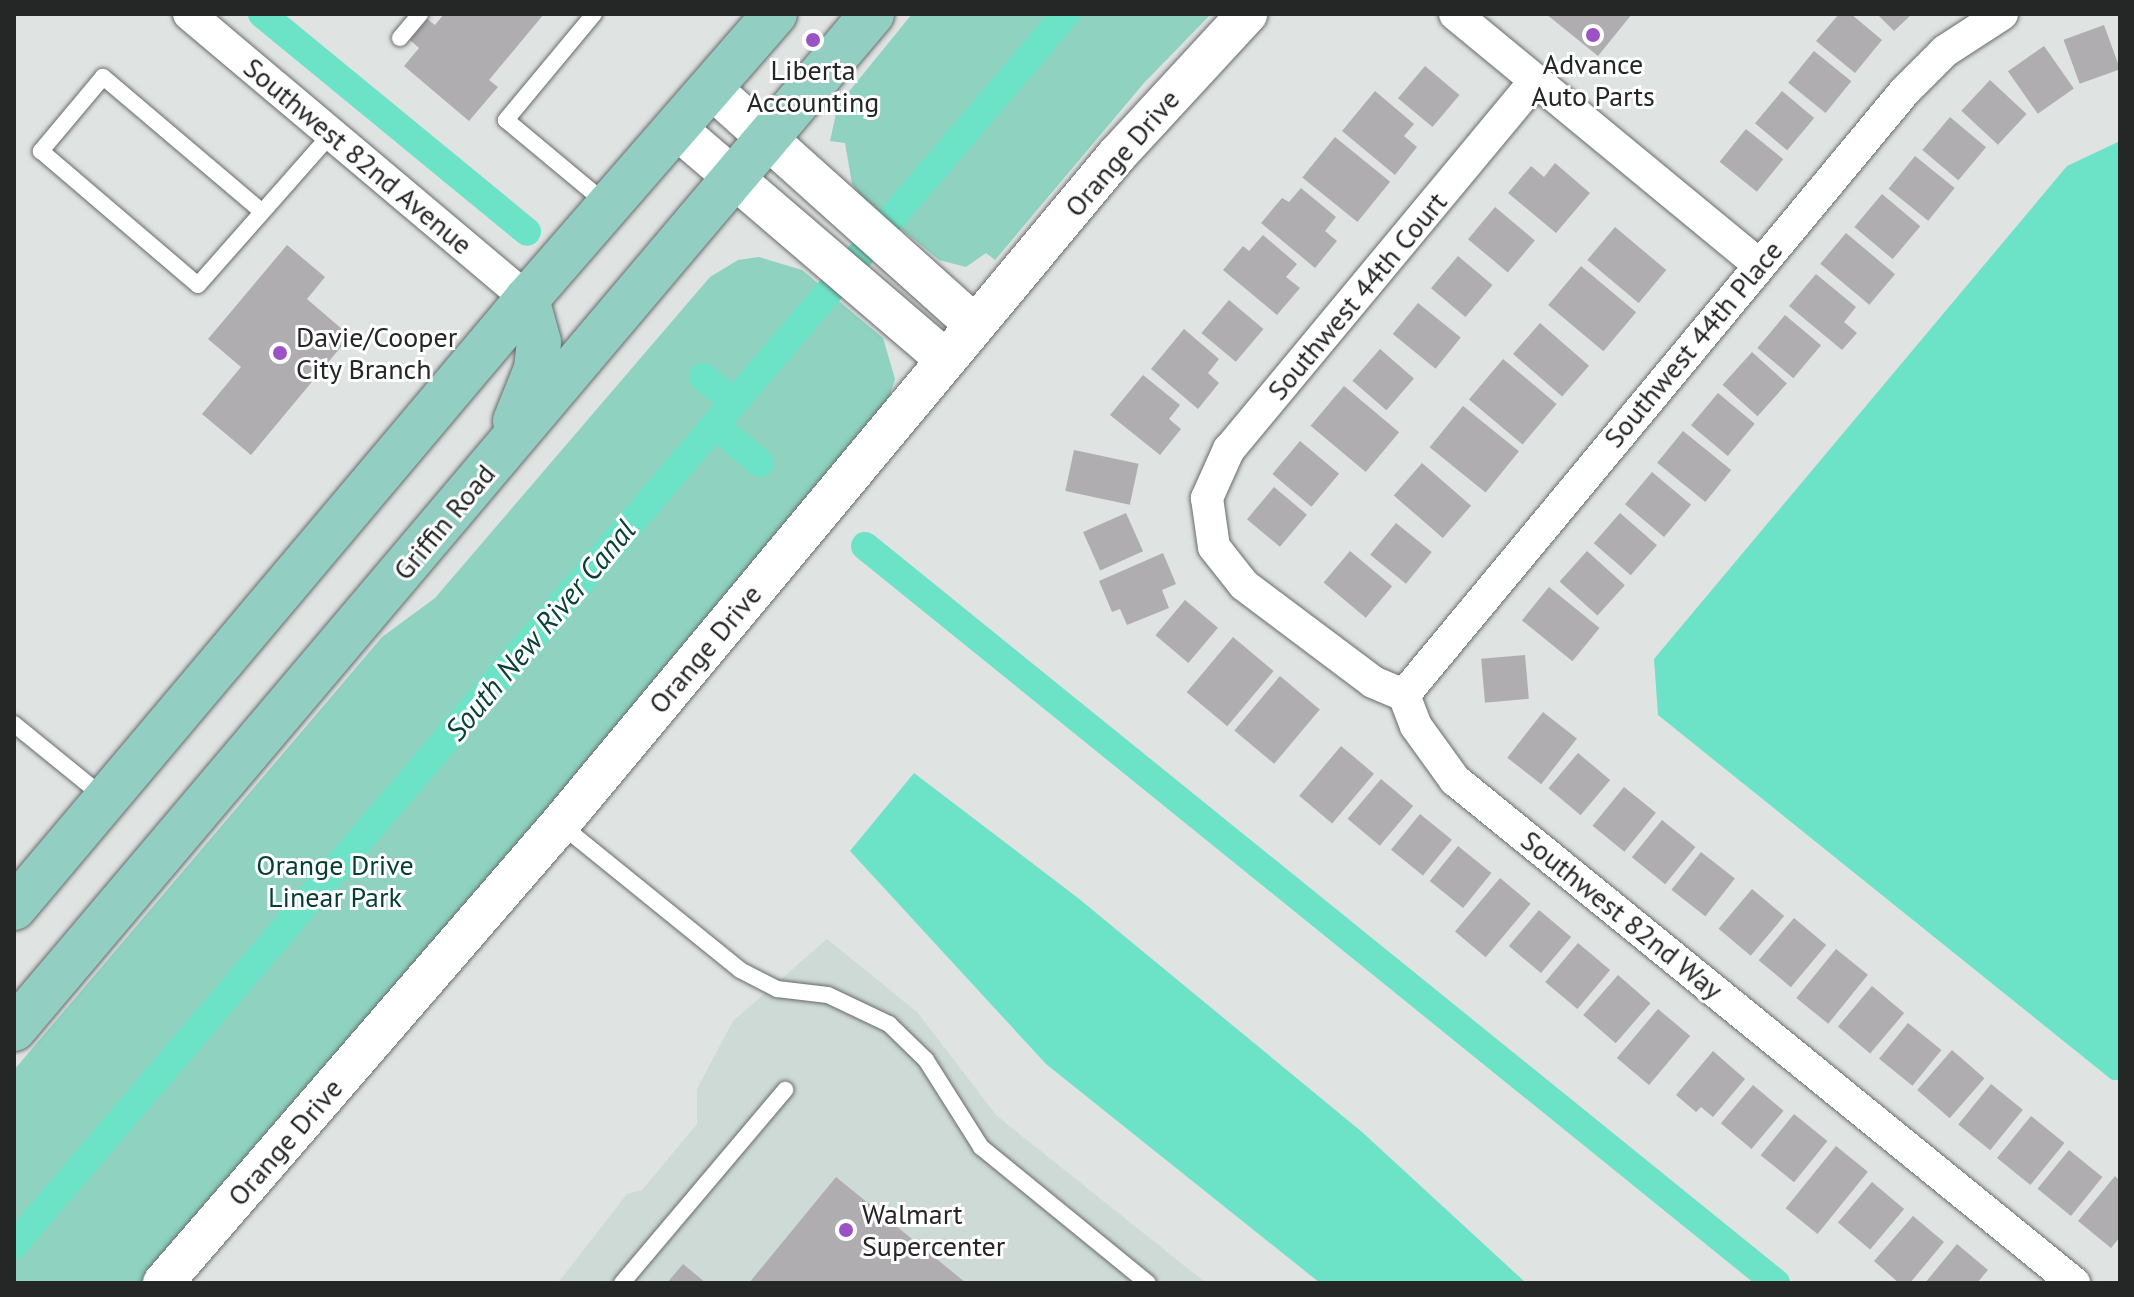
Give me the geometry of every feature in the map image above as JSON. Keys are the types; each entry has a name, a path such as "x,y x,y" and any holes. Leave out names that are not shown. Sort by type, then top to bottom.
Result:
{"main road":[{"path":"14,908 527,299 678,130 775,14"},
{"name":"Griffin Road","path":"14,1029 872,14"},
{"path":"502,453 536,369 539,342 527,299"}],"street":[{"name":"Southwest 82nd Avenue","path":"189,14 527,299"},
{"name":"Orange Drive","path":"163,1283 560,824 1117,155 1247,14"},
{"path":"1455,14 1759,265"},
{"name":"Southwest 44th Place","path":"1404,695 1759,265 1927,68 2002,14"},
{"name":"Southwest 44th Court","path":"1404,695 1373,682 1244,585 1225,566 1207,524 1207,498 1229,449 1535,81"},
{"path":"712,89 974,324"},
{"path":"678,130 945,359"},
{"name":"Southwest 82nd Way","path":"1404,695 1416,726 1455,780 2074,1283"}],"lane":[{"path":"400,38 420,14"},
{"path":"594,14 506,120 610,206"},
{"path":"260,210 103,77 41,151 198,285 260,210 331,134"},
{"path":"14,724 106,799"},
{"path":"560,824 740,970 777,989 828,995 889,1024 926,1060 981,1147 1148,1283"},
{"path":"622,1283 785,1090"}],"shaded area":[{"path":"2120,141 2120,1080 2112,1080 1658,715 1654,659 2067,166"},
{"path":"914,773 1078,898 1362,1132 1526,1283 1320,1283 1046,1064 850,851"},
{"path":"827,939 917,1012 997,1116 1206,1283 558,1283 627,1194 642,1190 697,1124 697,1089 733,1021"}],"green space":[{"path":"912,14 1211,14 1144,83 995,260 986,253 966,267 939,260 862,197 852,184 845,143 830,141 838,105"},
{"name":"Orange Drive Linear Park","path":"759,257 802,270 883,338 895,379 884,414 147,1283 14,1283 14,1070 382,637 435,598 710,277 738,260"}],"building":[{"path":"444,14 544,14 489,80 498,87 469,121 404,66 419,48 410,40 427,19 435,25"},
{"name":"Advance Auto Parts","path":"1546,14 1632,14 1598,56"},
{"path":"1839,14 1851,14 1882,40 1855,73 1816,41"},
{"path":"1877,14 1912,14 1894,31"},
{"path":"2104,25 2120,69 2080,84 2064,40"},
{"path":"2044,46 2074,89 2038,114 2008,71"},
{"path":"1814,51 1851,81 1826,113 1788,83"},
{"path":"1425,66 1459,95 1432,127 1398,98"},
{"path":"1990,80 2027,114 1998,145 1961,111"},
{"path":"1375,91 1414,124 1404,136 1417,147 1395,175 1342,131"},
{"path":"1782,91 1814,118 1787,150 1755,123"},
{"path":"1950,117 1986,147 1958,180 1922,150"},
{"path":"1746,129 1783,159 1757,192 1720,162"},
{"path":"1335,137 1390,182 1357,222 1302,177"},
{"path":"1915,156 1955,188 1928,221 1889,189"},
{"path":"1555,163 1590,193 1556,233 1508,193 1531,166 1544,177"},
{"path":"1301,188 1336,217 1325,231 1337,241 1315,268 1261,223 1282,198 1289,202"},
{"path":"1882,194 1920,226 1893,259 1854,227"},
{"path":"1495,207 1535,240 1508,273 1468,239"},
{"path":"1615,227 1666,270 1639,303 1587,260"},
{"path":"1846,233 1895,274 1869,305 1820,264"},
{"path":"1263,235 1297,264 1286,277 1300,288 1277,315 1223,270 1243,246 1249,251"},
{"name":"Davie/Cooper City Branch","path":"287,245 325,277 307,299 350,336 251,455 202,414 241,367 208,339"},
{"path":"1458,256 1492,285 1465,317 1431,288"},
{"path":"1581,266 1636,312 1603,351 1548,305"},
{"path":"1816,274 1856,307 1844,322 1857,333 1842,350 1789,306"},
{"path":"1229,300 1263,329 1236,362 1201,333"},
{"path":"1418,303 1461,338 1436,369 1393,334"},
{"path":"1785,315 1821,345 1793,378 1757,348"},
{"path":"1540,323 1589,366 1562,397 1513,354"},
{"path":"1184,329 1219,359 1208,373 1219,383 1198,409 1151,369"},
{"path":"1380,349 1414,379 1386,410 1352,381"},
{"path":"1752,352 1787,383 1757,416 1723,385"},
{"path":"1503,359 1557,404 1523,445 1469,400"},
{"path":"1143,375 1180,405 1169,419 1181,429 1160,455 1110,415"},
{"path":"1344,386 1399,432 1366,472 1311,426"},
{"path":"1718,393 1755,424 1728,456 1691,425"},
{"path":"1463,406 1519,451 1486,492 1430,447"},
{"path":"1683,431 1731,470 1705,502 1657,463"},
{"path":"1300,441 1339,474 1311,507 1272,474"},
{"path":"1074,450 1139,464 1130,505 1065,491"},
{"path":"1422,463 1471,506 1443,538 1394,495"},
{"path":"1652,472 1691,505 1664,537 1625,504"},
{"path":"1274,487 1307,515 1280,547 1247,519"},
{"path":"1126,513 1143,551 1100,570 1083,532"},
{"path":"1620,513 1657,545 1631,575 1594,543"},
{"path":"1396,523 1432,552 1406,584 1370,555"},
{"path":"1350,551 1392,586 1366,618 1324,582"},
{"path":"1587,551 1625,585 1597,616 1560,581"},
{"path":"1163,553 1176,584 1162,590 1169,608 1127,625 1120,609 1112,612 1099,581"},
{"path":"1549,587 1600,628 1572,661 1522,620"},
{"path":"1185,600 1218,628 1188,663 1155,635"},
{"path":"1233,637 1274,671 1227,726 1187,692"},
{"path":"1525,655 1529,699 1485,703 1481,659"},
{"path":"1280,676 1320,709 1274,764 1234,730"},
{"path":"1543,712 1577,738 1541,784 1507,758"},
{"path":"1341,746 1374,774 1332,823 1299,796"},
{"path":"1578,753 1610,780 1581,815 1548,788"},
{"path":"1381,779 1413,806 1380,846 1348,819"},
{"path":"1624,787 1656,813 1624,852 1593,826"},
{"path":"1420,814 1452,840 1423,876 1391,850"},
{"path":"1662,820 1695,847 1665,884 1632,857"},
{"path":"1458,846 1491,873 1463,908 1430,881"},
{"path":"1701,852 1735,878 1705,916 1671,890"},
{"path":"1500,878 1531,904 1486,957 1455,932"},
{"path":"1752,889 1784,916 1751,956 1719,929"},
{"path":"1539,910 1571,937 1541,973 1509,946"},
{"path":"1794,918 1826,945 1791,987 1759,960"},
{"path":"1578,943 1610,970 1577,1009 1545,982"},
{"path":"1836,949 1868,975 1828,1024 1796,998"},
{"path":"1618,975 1650,1003 1616,1043 1583,1015"},
{"path":"1872,986 1904,1013 1870,1054 1838,1027"},
{"path":"1658,1009 1690,1036 1649,1085 1617,1058"},
{"path":"1908,1023 1941,1050 1912,1086 1879,1059"},
{"path":"1952,1050 1984,1078 1950,1118 1917,1090"},
{"path":"1713,1051 1745,1079 1713,1117 1701,1107 1696,1112 1676,1095"},
{"path":"1991,1084 2023,1110 1990,1150 1958,1124"},
{"path":"1753,1085 1784,1111 1752,1149 1721,1123"},
{"path":"1794,1114 1827,1141 1794,1182 1761,1155"},
{"path":"2031,1116 2064,1143 2030,1185 1997,1158"},
{"path":"1836,1146 1868,1172 1818,1234 1786,1208"},
{"path":"2069,1150 2102,1177 2071,1216 2038,1189"},
{"path":"2115,1176 2120,1181 2120,1237 2111,1248 2078,1221"},
{"name":"Walmart Supercenter","path":"836,1177 966,1283 749,1283"},
{"path":"1872,1182 1904,1209 1870,1250 1838,1223"},
{"path":"1913,1216 1944,1242 1910,1283 1899,1283 1874,1261"},
{"path":"1957,1244 1988,1270 1977,1283 1925,1283"},
{"path":"683,1264 706,1283 667,1283"}],"waterway":[{"path":"262,14 527,232"},
{"name":"South New River Canal","path":"14,1245 1066,14"},
{"path":"703,377 734,402"},
{"path":"715,425 760,463"},
{"path":"865,546 1776,1283"}],"place":[{"name":"Advance Auto Parts","path":"1593,35"},
{"name":"Liberta Accounting","path":"813,40"},
{"name":"Davie/Cooper City Branch","path":"280,353"},
{"name":"Walmart Supercenter","path":"846,1230"}]}
